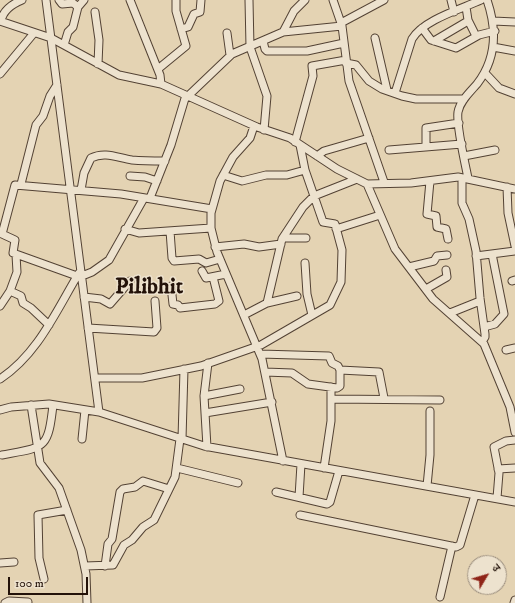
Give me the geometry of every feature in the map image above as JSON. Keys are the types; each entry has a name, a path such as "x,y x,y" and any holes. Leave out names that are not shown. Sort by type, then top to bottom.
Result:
{"street":[{"path":"19,0 5,12 0,21 51,38 119,75 161,84 298,144 367,184 393,245 409,267 433,298 484,344 512,403 515,429"},
{"path":"46,0 99,412"},
{"path":"59,0 62,4 72,3 78,7"},
{"path":"64,45 68,32 73,27 78,7 84,0"},
{"path":"130,0 158,69 161,84"},
{"path":"158,69 185,48 186,43 176,11 176,0"},
{"path":"181,29 188,26 194,14 200,12 201,0"},
{"path":"249,0 250,47 267,96 264,130"},
{"path":"283,32 296,8 305,0"},
{"path":"332,0 342,25 349,81 384,182"},
{"path":"212,209 147,198 16,184 13,187 1,233 15,240 12,251 16,255 80,273 92,272 109,260 125,229 147,198 157,181 187,96 230,55 283,32 342,25 383,0"},
{"path":"451,0 454,12"},
{"path":"395,93 412,40 422,28 481,0"},
{"path":"482,342 485,337 476,256 469,219 463,206 465,178 464,156 458,112 464,99 485,73 493,47 495,31 494,21 487,0"},
{"path":"466,7 468,21 476,36"},
{"path":"96,12 100,45 98,64"},
{"path":"434,41 468,21"},
{"path":"494,21 515,22"},
{"path":"422,28 430,39 458,48 476,36 495,31"},
{"path":"0,74 34,32"},
{"path":"227,33 230,55"},
{"path":"375,38 387,90"},
{"path":"263,41 265,49 267,50 308,51 344,43"},
{"path":"493,47 515,51"},
{"path":"95,378 142,378 208,363 257,346 330,304 341,282 342,250 333,223 323,222 305,170 298,144 312,79 312,66 346,61 356,65 369,81 395,93 416,99 464,99"},
{"path":"485,73 499,88 515,94"},
{"path":"22,184 36,125 43,116 50,96 57,86"},
{"path":"426,146 426,128 459,123"},
{"path":"254,126 250,138 233,157 217,186 212,209 211,228 215,247 257,346 266,372 283,461"},
{"path":"317,156 324,151 369,138"},
{"path":"389,150 462,144"},
{"path":"464,156 495,150"},
{"path":"81,190 84,173 91,158 96,156 120,156 132,160 164,161"},
{"path":"223,175 242,181 266,175 287,175 305,170"},
{"path":"130,176 145,177 157,181"},
{"path":"267,303 282,241 303,207 314,196 357,178"},
{"path":"367,184 384,182 411,183 465,178 515,189"},
{"path":"430,181 427,214 436,217 436,226 446,229 448,239"},
{"path":"507,187 508,213 515,246"},
{"path":"336,229 380,215"},
{"path":"125,229 134,232 211,228"},
{"path":"170,231 172,258 174,261 199,259 206,263 220,259"},
{"path":"215,247 244,244 259,247 282,241 306,238"},
{"path":"476,256 515,251"},
{"path":"484,327 495,324 504,314 492,254"},
{"path":"0,306 10,291 17,272 16,255"},
{"path":"409,267 434,261 437,256 448,255"},
{"path":"305,263 307,294 312,315"},
{"path":"426,289 447,277 446,270"},
{"path":"202,271 206,278 226,274"},
{"path":"0,379 29,355 80,273"},
{"path":"171,286 173,304 178,305 180,308 214,304 219,301 213,277"},
{"path":"84,297 101,299 110,304 130,281"},
{"path":"10,291 20,295 22,303 31,308 49,325"},
{"path":"244,315 267,303 297,296"},
{"path":"88,328 154,332 157,328 155,301"},
{"path":"450,313 480,301"},
{"path":"506,350 515,348"},
{"path":"260,354 330,356 332,363 338,366 340,370 340,386 337,388 308,384 292,373 266,372"},
{"path":"206,447 204,396 208,363"},
{"path":"84,566 113,565 124,545 132,540 143,527 154,520 177,469 181,439 184,369"},
{"path":"340,370 379,372 384,398"},
{"path":"324,468 331,422 331,387"},
{"path":"204,396 240,389"},
{"path":"331,399 384,398 440,400"},
{"path":"205,413 272,402"},
{"path":"31,405 37,448 41,464 59,488 76,532 84,566 87,603"},
{"path":"0,410 11,407 31,405 53,405 99,412 206,447 515,502"},
{"path":"2,455 37,448 46,441 49,435 53,405"},
{"path":"82,439 85,410"},
{"path":"427,486 430,455 430,411"},
{"path":"497,498 498,469 494,447 506,441 515,440"},
{"path":"298,497 301,464"},
{"path":"498,469 515,468"},
{"path":"177,469 238,483"},
{"path":"276,492 329,503 338,470"},
{"path":"105,566 108,544 112,539 120,492 123,489 135,487 143,481 169,489"},
{"path":"300,515 452,546 460,545 475,495"},
{"path":"44,579 39,558 38,514 67,510"},
{"path":"440,597 452,546"},
{"path":"0,562 14,562"},
{"path":"5,603 9,601 28,602"}],"district":[{"name":"Pilibhit","path":"149,288"}]}
